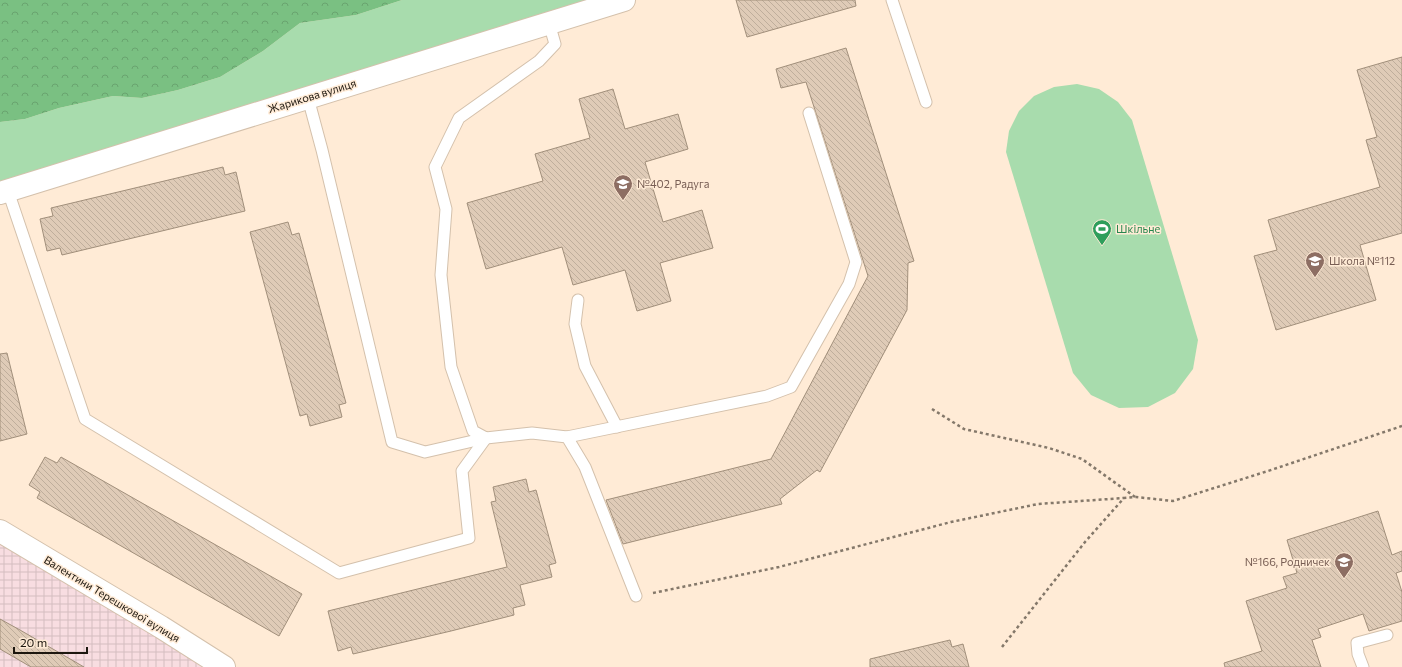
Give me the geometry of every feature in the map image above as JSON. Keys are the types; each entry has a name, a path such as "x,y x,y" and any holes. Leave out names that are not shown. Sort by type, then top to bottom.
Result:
{"street":[{"name":"Жарикова вулиця","path":"4,192 624,0"},
{"name":"Валентини Терешкової вулиця","path":"0,531 161,627 224,667"}],"lane":[{"path":"892,0 926,102"},
{"path":"486,438 473,431 451,367 441,275 446,209 435,167 459,118 539,61 555,44 549,23"},
{"path":"308,98 392,442 425,452 486,438 532,433 567,438 767,396 791,387 849,284 856,262 809,113"},
{"path":"4,192 85,419 340,573 469,538 462,471 486,438"},
{"path":"578,300 575,324 585,366 617,427"},
{"path":"567,438 585,467 636,596"},
{"path":"1363,667 1358,654 1357,643 1387,635"}],"path":[{"path":"932,409 964,429 1049,448 1082,460 1136,497"},
{"path":"636,596 779,567 951,522 1038,504 1136,497 1173,501 1402,426"},
{"path":"1002,647 1085,542 1124,498"}],"shaded area":[{"path":"0,531 224,667 0,667"}],"green space":[{"path":"0,0 402,0 356,15 300,23 263,51 220,77 178,90 142,98 113,96 59,108 25,119 0,122"},
{"path":"402,0 624,0 0,193 0,122 25,119 59,108 113,96 142,98 178,90 220,77 263,51 300,23 356,15"},
{"name":"Шкільне","path":"1077,84 1099,89 1118,102 1132,120 1198,340 1193,369 1175,393 1148,407 1119,408 1091,395 1073,373 1006,152 1009,131 1019,111 1034,96 1054,87"}],"building":[{"path":"736,0 855,0 856,6 747,37"},
{"path":"846,48 914,261 908,263 907,310 820,472 817,470 780,499 782,504 623,544 606,500 771,459 868,276 806,82 781,88 776,69"},
{"name":"Школа №112","path":"1402,57 1402,233 1360,245 1376,300 1276,330 1254,256 1277,250 1268,220 1380,187 1366,140 1377,137 1357,70"},
{"path":"613,89 625,129 678,114 688,149 645,162 663,222 702,210 713,248 660,263 671,301 637,311 625,270 573,285 562,247 486,269 467,203 543,181 535,154 590,138 579,99"},
{"path":"223,167 225,175 236,172 245,211 62,255 60,248 47,251 40,219 53,216 51,208"},
{"path":"288,222 292,235 299,233 346,403 339,405 342,417 310,426 307,414 300,416 250,232"},
{"path":"7,353 27,434 0,441 0,354"},
{"path":"45,457 57,463 61,457 302,594 279,636 37,498 40,492 29,485"},
{"path":"526,479 529,492 536,490 556,563 549,565 552,577 520,585 525,605 513,608 514,615 451,631 353,654 351,647 338,651 328,611 507,567 491,502 496,501 493,487"},
{"path":"1378,511 1392,555 1402,551 1402,571 1396,573 1402,592 1402,621 1369,631 1363,614 1318,629 1321,637 1312,640 1321,667 1225,667 1224,663 1262,651 1246,601 1287,588 1283,577 1297,573 1287,540"},
{"path":"0,619 84,667 31,667 0,649"},
{"path":"950,640 952,647 963,644 969,667 870,667 870,659"}],"place":[{"name":"№402, Радуга","path":"623,201"},
{"name":"Шкільне","path":"1102,246"},
{"name":"Школа №112","path":"1315,278"},
{"name":"№166, Родничек","path":"1344,579"}]}
